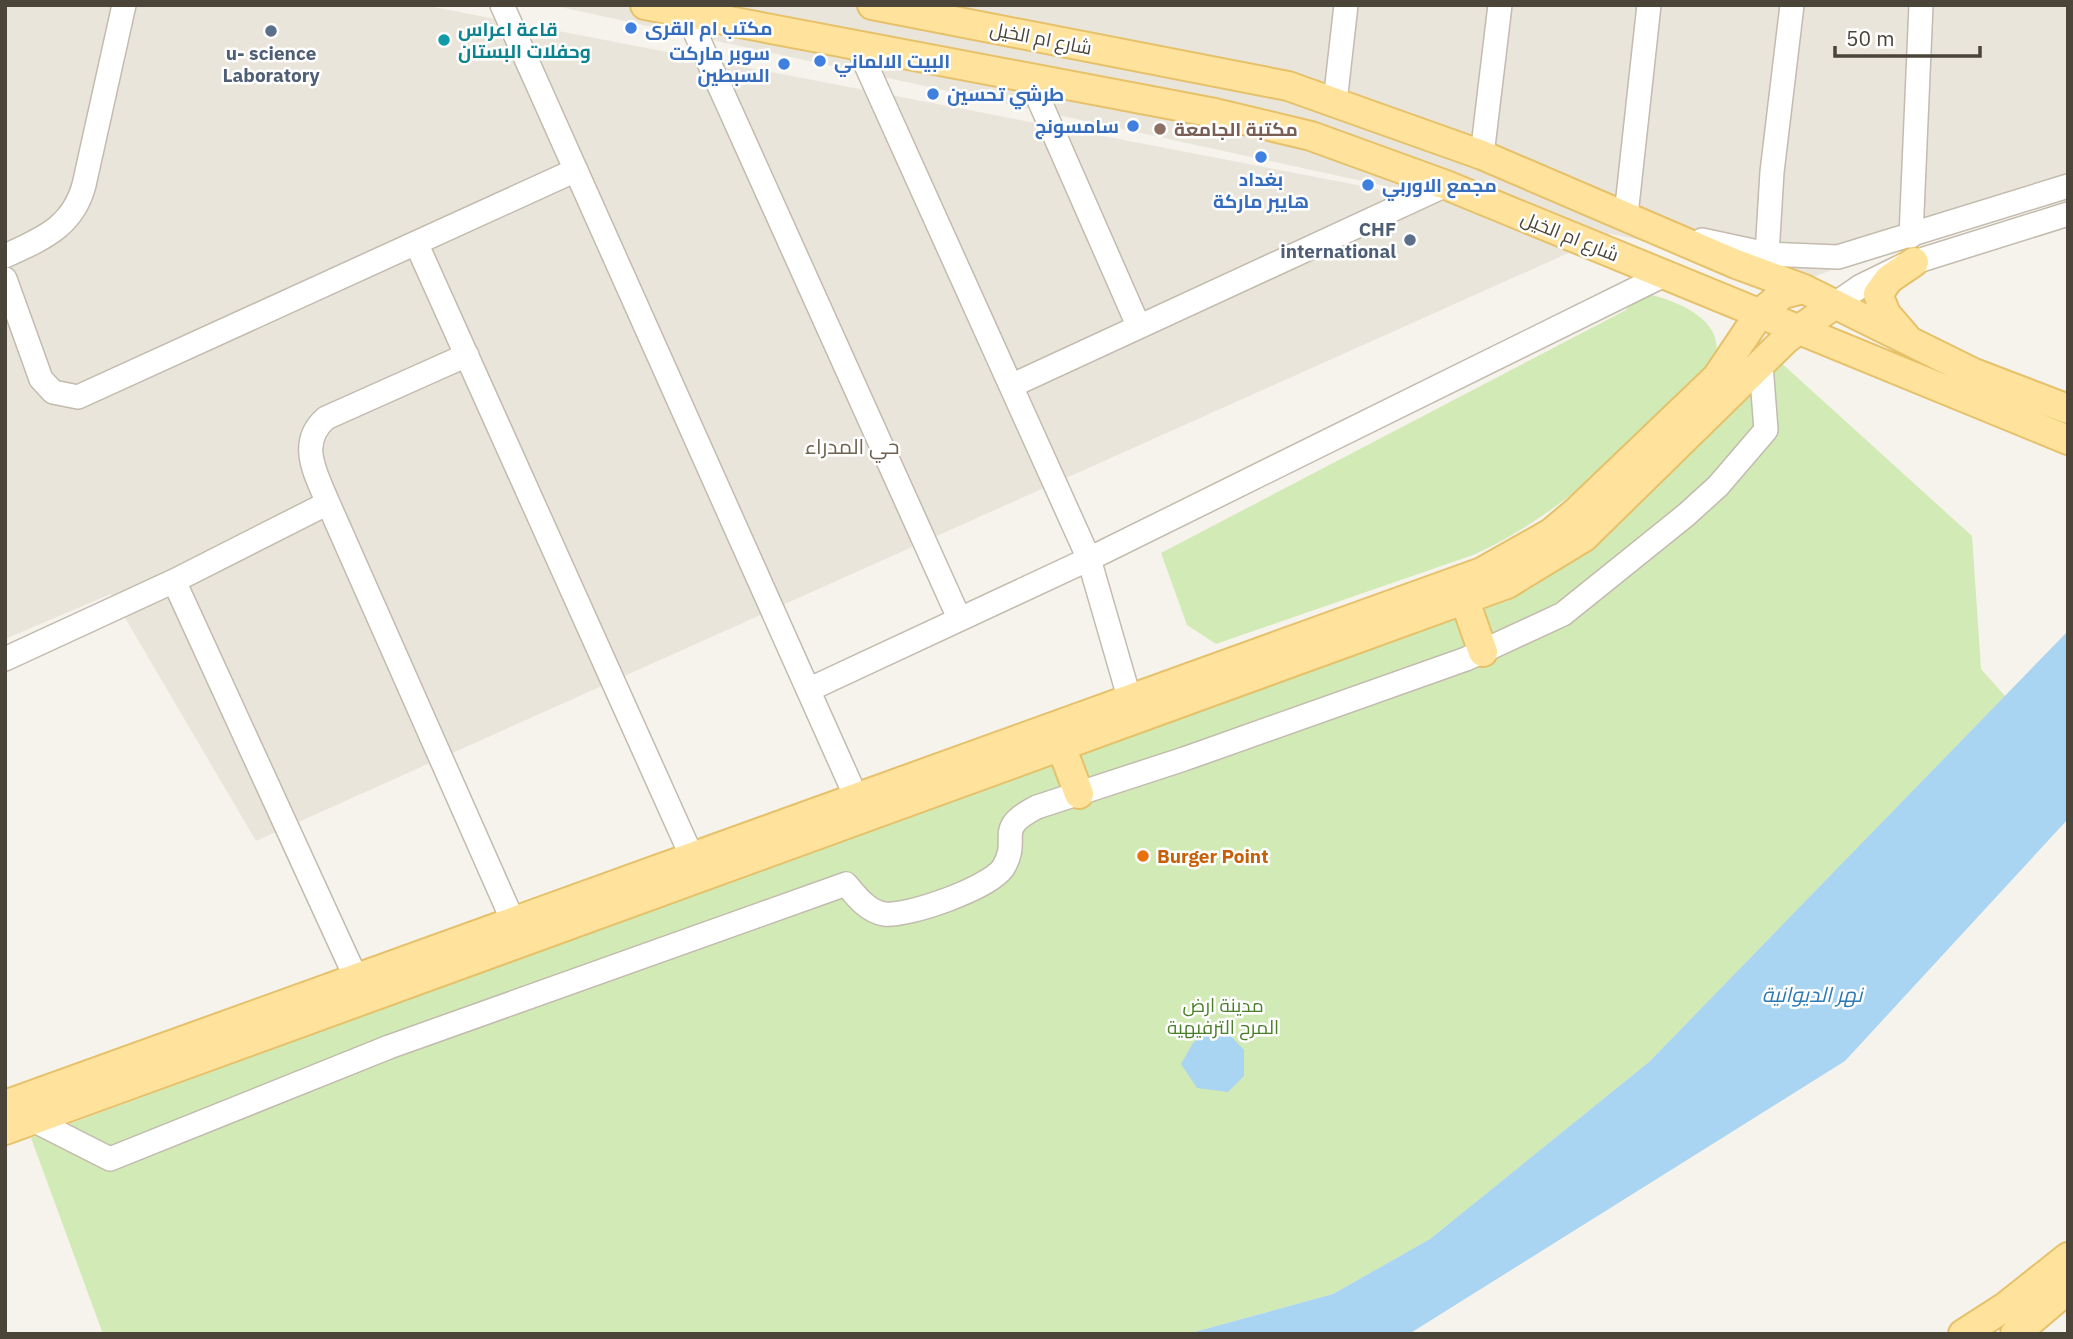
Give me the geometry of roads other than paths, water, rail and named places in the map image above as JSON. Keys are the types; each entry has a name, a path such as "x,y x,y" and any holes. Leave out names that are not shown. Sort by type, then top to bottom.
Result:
{"main road":[{"name":"شارع ام الخيل","path":"645,5 1029,77 1288,130 1446,185 2068,440"},
{"name":"شارع ام الخيل","path":"872,5 949,13 1288,86 1482,155 1736,264 1804,289 1975,373 2058,405"},
{"path":"1911,343 1886,314 1878,294 1912,249"},
{"path":"1699,288 1716,304 1727,323 1731,353 1726,366"},
{"path":"5,1105 1129,697 1449,585 1516,554 1551,533 1607,485 1726,366 1760,313 1790,290 1804,289"},
{"path":"5,1130 1465,601 1534,570 1584,537 1768,357 1835,304"},
{"path":"1768,357 1831,343"},
{"path":"1465,601 1483,652"},
{"path":"1061,746 1079,793"},
{"path":"1963,1334 2005,1307 2068,1257"},
{"path":"2015,1334 2068,1289"}],"street":[{"path":"5,256 49,236 75,209 84,185 124,5"},
{"path":"502,5 856,797"},
{"path":"1335,102 1346,5"},
{"path":"1482,155 1500,5"},
{"path":"1626,215 1649,5"},
{"path":"1767,254 1772,172 1792,5"},
{"path":"1912,249 1920,5"},
{"path":"687,14 959,618"},
{"path":"857,45 1089,559 1129,697"},
{"path":"1029,77 1139,325"},
{"path":"5,279 41,379 61,396 78,397 417,245 576,170"},
{"path":"1011,386 1446,185"},
{"path":"1835,304 1878,276 1912,249 2068,186"},
{"path":"1659,231 1767,254 1838,257 1912,249 2068,214"},
{"path":"417,245 692,857"},
{"path":"808,690 1089,559 1664,275"},
{"path":"467,355 334,414 319,424 311,441 310,459 513,921"},
{"path":"33,1120 110,1159 389,1048 846,884 863,903 881,914 900,914 992,880 1006,859 1009,832 1016,817 1483,652 1563,614 1619,572 1718,486 1766,430 1768,357"},
{"path":"5,659 174,581 328,502"},
{"path":"174,581 356,978"}],"water":[{"name":"نهر الديوانية","path":"2068,631 2068,819 1845,1061 1409,1334 1187,1334 1333,1294 1430,1239 1649,1062"},
{"path":"1207,1030 1229,1034 1244,1050 1244,1076 1228,1092 1197,1088 1181,1064 1193,1043"}],"place":[{"name":"مكتب ام القرى","path":"631,28"},
{"name":"u- science Laboratory","path":"271,31"},
{"name":"قاعة اعراس وحفلات البستان","path":"444,40"},
{"name":"البيت الالماني","path":"820,61"},
{"name":"سوبر ماركت السبطين","path":"784,64"},
{"name":"طرشي تحسين","path":"933,94"},
{"name":"سامسونج","path":"1133,126"},
{"name":"مكتبة الجامعة","path":"1160,129"},
{"name":"بغداد هايبر ماركة","path":"1261,157"},
{"name":"مجمع الاوربي","path":"1368,185"},
{"name":"CHF international","path":"1410,240"},
{"name":"Burger Point","path":"1143,856"}],"district":[{"name":"حي المدراء","path":"852,446"}],"park label":[{"name":"مدينة ارض المرح الترفيهية","path":"1223,1016"}]}
